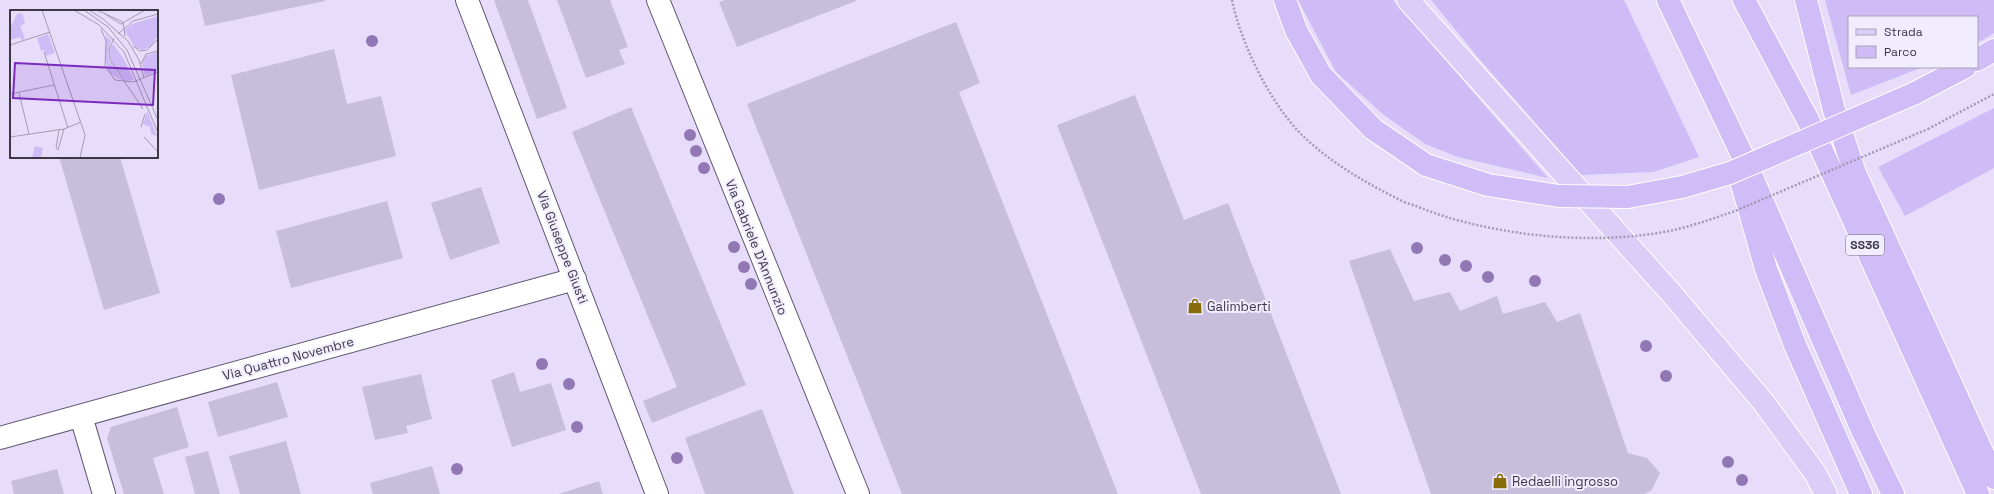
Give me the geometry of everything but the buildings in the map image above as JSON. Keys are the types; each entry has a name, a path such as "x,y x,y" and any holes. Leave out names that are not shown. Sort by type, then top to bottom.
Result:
{"highway":[{"path":"1285,0 1296,30 1321,75 1373,129 1426,166 1488,185 1559,196 1628,197 1682,187 1730,173 1913,94 1963,68"},
{"path":"1668,0 1746,161 1863,432 1893,494"},
{"name":"SS36","path":"1744,0 1809,122 1978,494"},
{"path":"1806,0 1834,110 1855,173 1994,478"},
{"path":"1978,59 1994,50"},
{"path":"1722,113 1766,269 1795,345 1861,494"}],"main road":[{"path":"1408,0 1671,293 1764,402 1815,473 1826,494"}],"street":[{"name":"Via Giuseppe Giusti","path":"467,0 657,494"},
{"name":"Via Gabriele D'Annunzio","path":"658,0 858,494"},
{"name":"Via Quattro Novembre","path":"0,438 575,279"},
{"path":"81,416 104,494"}],"path":[{"path":"1232,0 1254,63 1274,100 1302,135 1339,165 1404,202"},
{"path":"1928,129 1994,94"}],"green space":[{"path":"1298,0 1393,0 1548,178 1458,157 1425,144 1384,115 1336,72"},
{"path":"1431,0 1624,0 1699,157 1653,172 1581,175 1481,61"},
{"path":"1825,0 1994,0 1994,33 1978,42 1978,16 1848,16 1848,68 1920,68 1851,95"},
{"path":"1994,108 1994,168 1905,216 1878,167"}],"place":[{"name":"Galimberti","path":"1195,306"},
{"name":"Redaelli ingrosso","path":"1500,481"}]}
